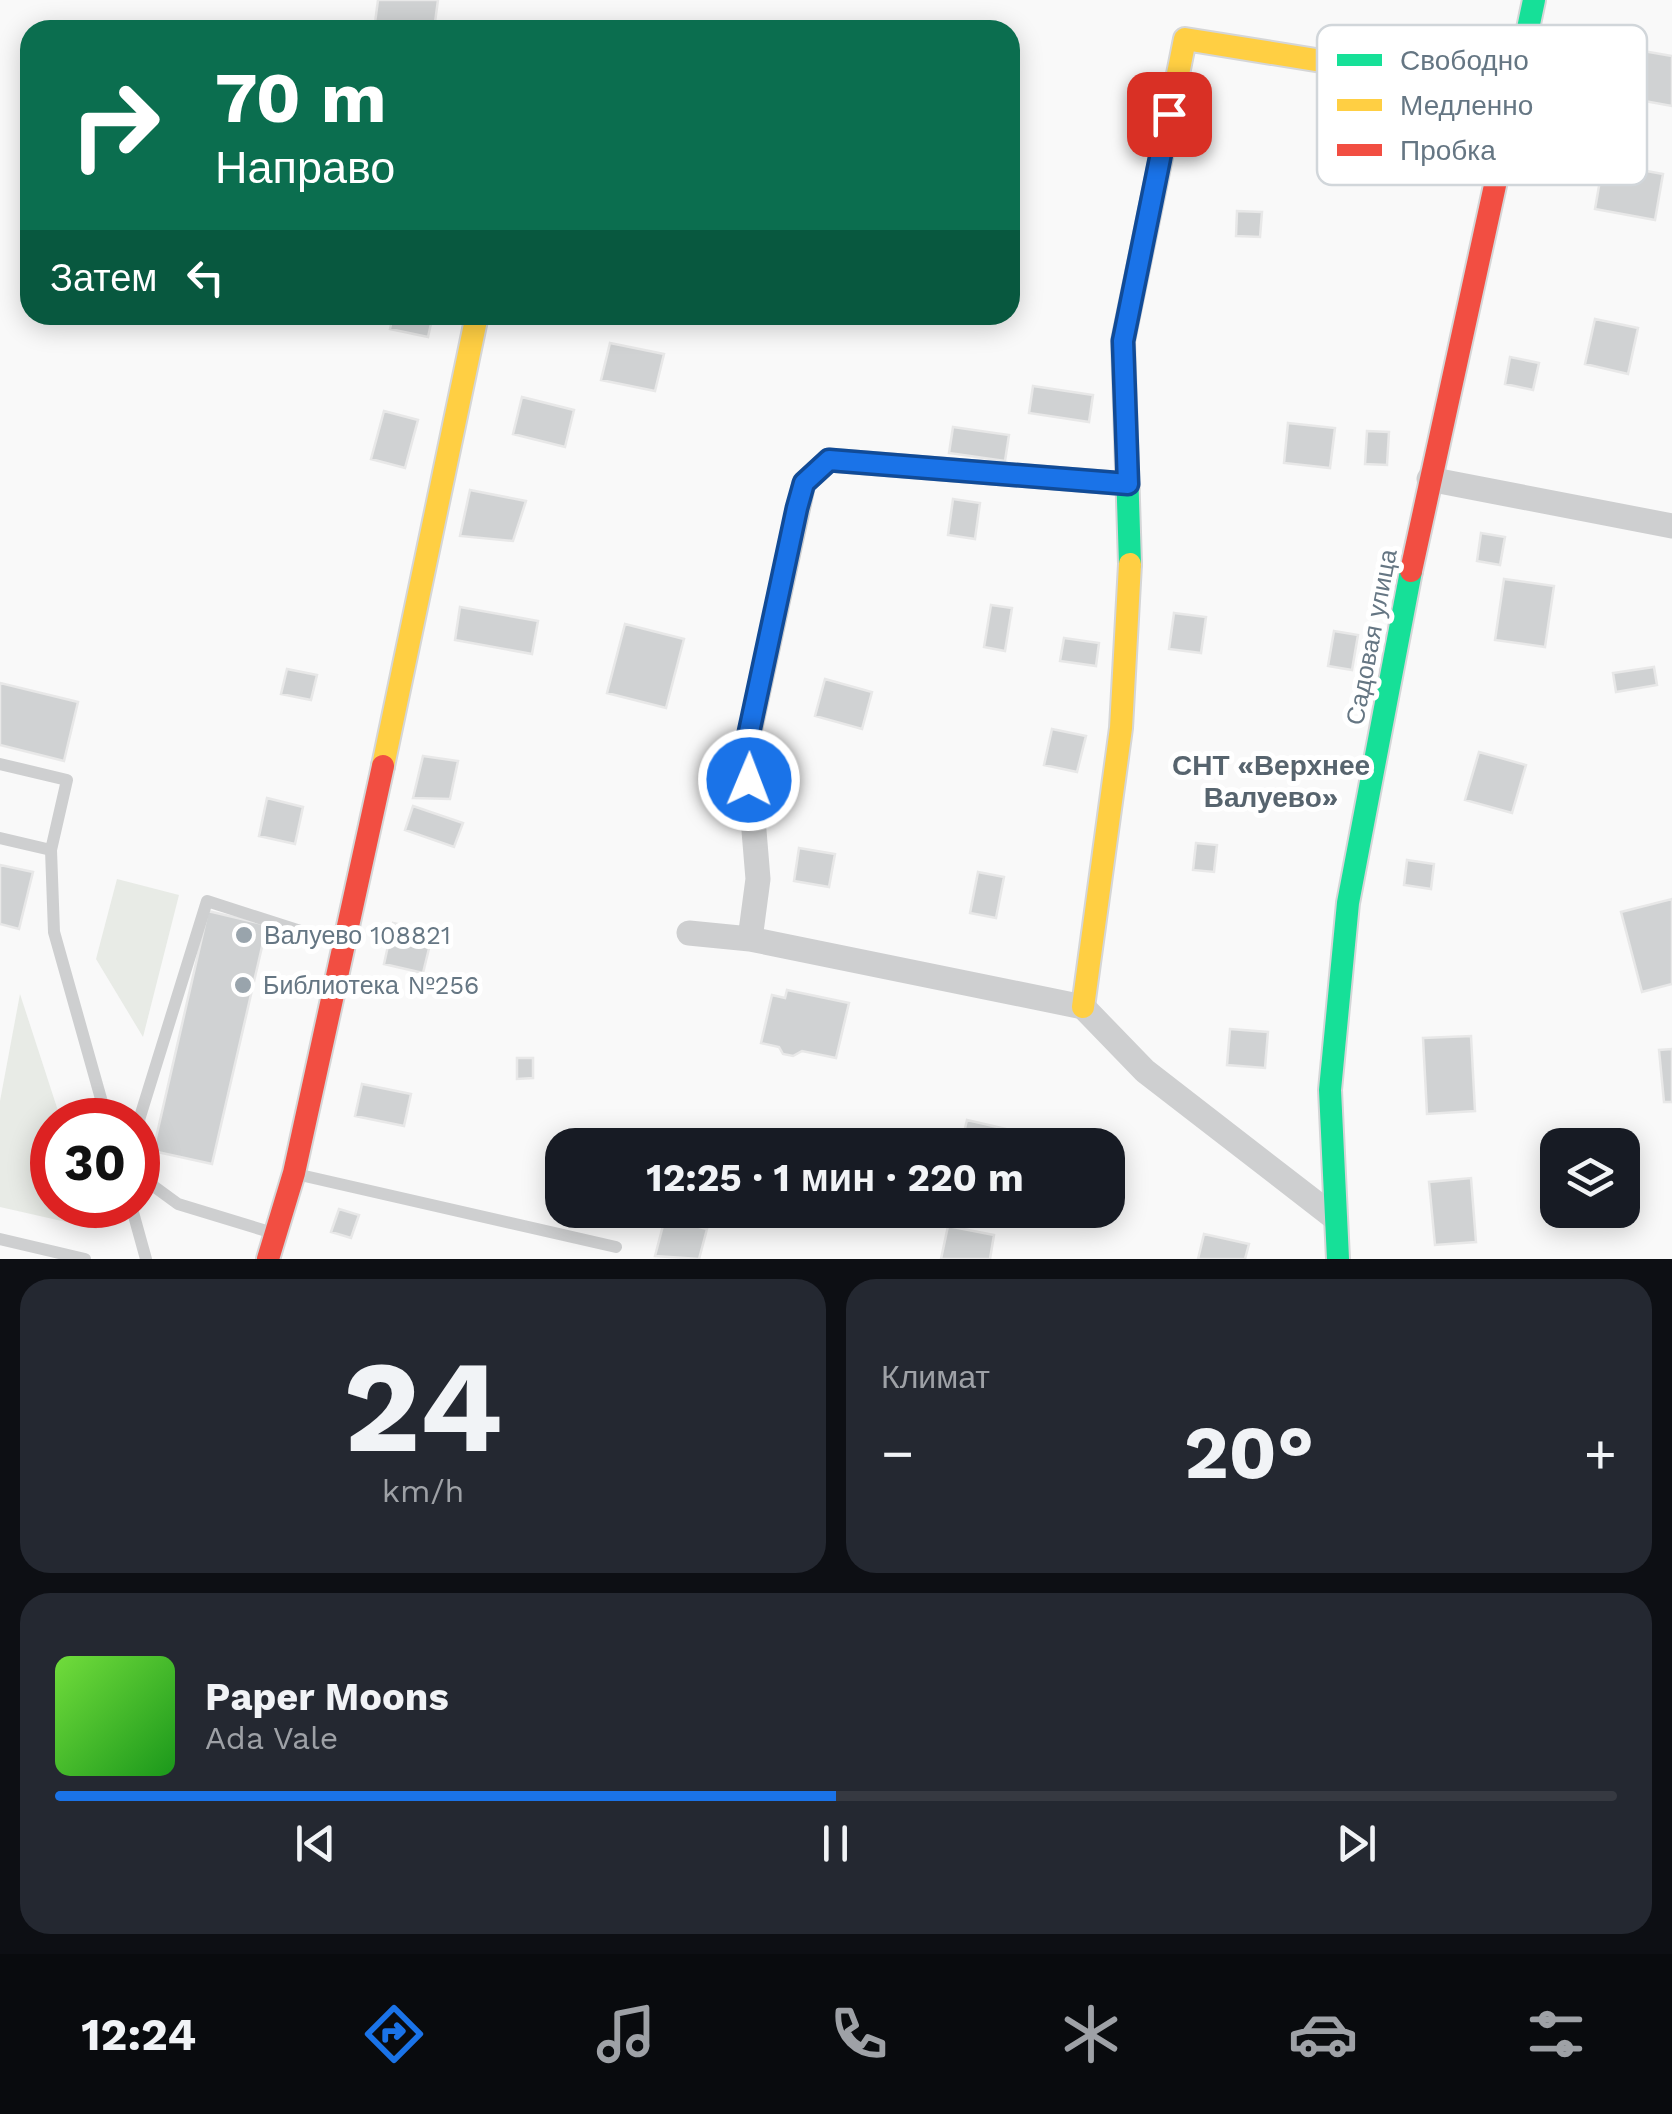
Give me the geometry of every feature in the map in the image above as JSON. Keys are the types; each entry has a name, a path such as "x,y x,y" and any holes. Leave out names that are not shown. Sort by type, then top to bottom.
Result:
{"street":[{"name":"Садовая улица","path":"1529,25 1534,0"},
{"path":"1083,1007 1121,728 1131,580 1123,341 1186,39 1317,60"},
{"name":"Садовая улица","path":"1338,1259 1330,1090 1348,903 1429,479 1464,338 1495,185"},
{"path":"268,1259 294,1173 346,946 474,325"},
{"path":"750,938 758,879 746,746 804,483 829,460 1128,484"},
{"path":"1429,479 1672,526"},
{"path":"689,933 750,938 1083,1007 1145,1071 1335,1218"}],"lane":[{"path":"0,764 67,780 52,850 54,932 101,1098"},
{"path":"0,838 52,850"},
{"path":"275,1234 178,1204 152,1185 139,1120 207,902 346,946"},
{"path":"294,1173 616,1247"},
{"path":"137,1228 146,1259"},
{"path":"0,1239 85,1259"}],"shaded area":[{"path":"117,879 179,895 143,1037 96,959"},
{"path":"20,994 54,1098 30,1098 30,1214 0,1207 0,1101"}],"building":[{"path":"378,0 438,0 435,20 375,20"},
{"path":"1647,52 1672,56 1672,106 1647,101"},
{"path":"1647,171 1663,174 1655,220 1595,209 1599,185 1647,185"},
{"path":"1237,211 1262,212 1260,237 1236,236"},
{"path":"1595,319 1638,328 1628,374 1585,364"},
{"path":"391,325 431,325 428,337 390,329"},
{"path":"610,343 664,354 655,391 601,380"},
{"path":"1510,357 1539,363 1533,390 1505,384"},
{"path":"1033,386 1093,395 1089,422 1029,413"},
{"path":"522,397 574,410 565,447 513,434"},
{"path":"384,411 418,420 405,468 371,459"},
{"path":"1288,423 1335,428 1330,468 1284,463"},
{"path":"953,427 1009,435 1005,461 949,453"},
{"path":"1367,431 1389,432 1387,465 1365,464"},
{"path":"470,490 526,501 513,541 460,536"},
{"path":"953,499 980,503 975,539 948,535"},
{"path":"1481,533 1505,537 1500,565 1477,561"},
{"path":"1504,579 1554,586 1545,647 1495,640"},
{"path":"991,605 1012,608 1005,651 984,647"},
{"path":"460,607 538,621 532,654 455,640"},
{"path":"1174,613 1206,617 1201,653 1169,649"},
{"path":"625,624 684,639 666,708 607,693"},
{"path":"1334,631 1358,635 1352,670 1328,666"},
{"path":"1064,638 1099,643 1096,666 1060,661"},
{"path":"1654,667 1657,685 1616,692 1613,673"},
{"path":"287,669 317,675 311,700 281,694"},
{"path":"825,679 872,692 862,729 815,716"},
{"path":"0,683 78,702 64,761 0,745"},
{"path":"1052,729 1086,736 1077,772 1044,765"},
{"path":"1479,752 1526,765 1512,813 1465,800"},
{"path":"423,756 458,761 450,799 413,798"},
{"path":"267,798 303,807 295,844 259,836"},
{"path":"413,806 463,823 454,847 405,830"},
{"path":"1196,843 1217,845 1214,872 1193,870"},
{"path":"799,848 835,854 829,887 794,881"},
{"path":"1407,860 1434,864 1431,889 1404,885"},
{"path":"0,865 33,872 19,929 0,924"},
{"path":"978,872 1004,877 996,918 970,913"},
{"path":"1672,899 1672,984 1642,992 1621,912"},
{"path":"208,911 267,925 212,1164 160,1153 160,1120"},
{"path":"393,923 433,932 423,973 384,964"},
{"path":"787,990 849,1003 836,1058 802,1051 793,1056 783,1054 779,1047 761,1043 772,995 785,998"},
{"path":"1230,1029 1268,1032 1265,1068 1227,1065"},
{"path":"1471,1036 1475,1111 1427,1114 1423,1038"},
{"path":"1672,1049 1672,1102 1664,1102 1659,1050"},
{"path":"517,1058 533,1058 533,1078 517,1079"},
{"path":"362,1084 411,1094 404,1126 355,1116"},
{"path":"967,1120 1001,1128 965,1128"},
{"path":"1471,1178 1476,1242 1435,1245 1429,1182"},
{"path":"339,1209 359,1215 351,1238 331,1232"},
{"path":"662,1228 707,1229 699,1259 655,1256"},
{"path":"948,1228 994,1235 990,1259 941,1259"},
{"path":"1204,1234 1249,1244 1245,1259 1198,1259"}],"traffic: fast":[{"path":"1529,25 1534,0"},
{"path":"1130,564 1123,341 1171,109"},
{"path":"1338,1259 1330,1090 1348,903 1411,571"}],"traffic: slow":[{"path":"1171,109 1185,39 1317,60"},
{"path":"383,766 475,325"},
{"path":"1083,1007 1121,728 1130,564"}],"traffic: jam":[{"path":"1411,571 1495,185"},
{"path":"268,1259 294,1173 383,766"}],"place":[{"name":"Валуево 108821","path":"244,935"},
{"name":"Библиотека №256","path":"243,985"}],"district":[{"name":"СНТ «Верхнее Валуево»","path":"1271,781"}],"route":[{"path":"749,780 746,746 790,533 804,483 829,460 922,464 1128,484 1123,341 1169,114"}]}
